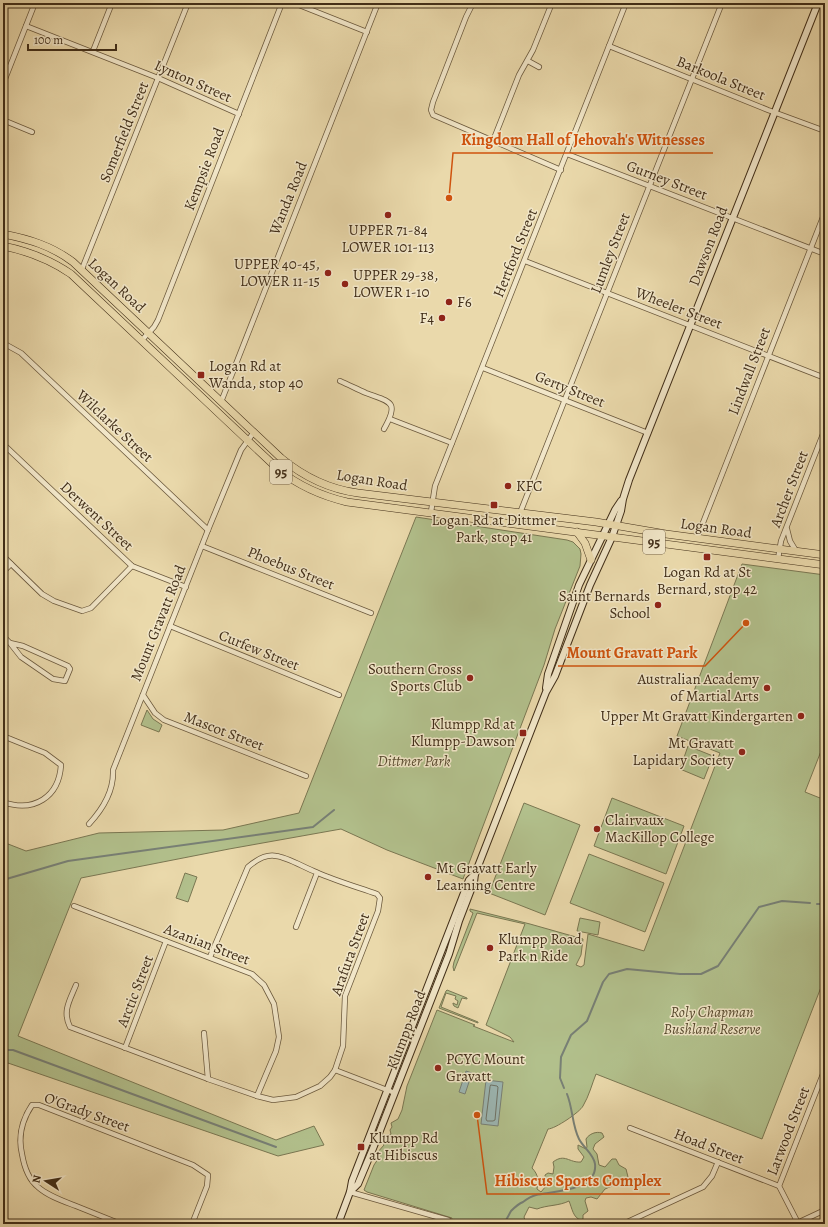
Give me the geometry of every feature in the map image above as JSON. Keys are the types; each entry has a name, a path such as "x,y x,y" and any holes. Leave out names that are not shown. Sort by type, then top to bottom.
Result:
{"main road":[{"name":"Dawson Road","path":"603,535 622,499 818,3"},
{"name":"Logan Road","path":"3,234 19,237 50,247 65,256 82,270 221,402 294,468 325,485 345,491 520,513 825,555"},
{"name":"Logan Road","path":"3,246 36,254 63,268 79,281 287,476 317,493 347,502 825,565"},
{"name":"Dawson Road","path":"616,526 621,511 622,499"},
{"name":"Klumpp Road","path":"350,1192 358,1184 395,1093 450,954 459,921 474,882 475,874 546,692 555,676 590,586 616,526"},
{"path":"577,532 585,543 590,560"},
{"name":"Klumpp Road","path":"546,692 548,674 574,598 590,560 603,535"},
{"name":"Klumpp Road","path":"338,1224 350,1192 352,1181 469,880 475,874"}],"street":[{"path":"3,84 35,3"},
{"path":"93,51 112,3"},
{"name":"Somerfield Street","path":"82,270 188,3"},
{"name":"Kempsie Road","path":"142,340 158,320 282,3"},
{"path":"294,3 367,32"},
{"name":"Wanda Road","path":"221,402 378,3"},
{"path":"473,3 466,17 431,110 433,115 561,170"},
{"path":"493,141 519,75 528,61 552,3"},
{"name":"Hertford Street","path":"431,512 435,486 483,368 626,3"},
{"name":"Lumley Street","path":"520,513 722,3"},
{"name":"Lynton Street","path":"26,26 93,51 239,114"},
{"name":"Barkoola Street","path":"609,46 692,80 825,131"},
{"path":"528,61 540,67"},
{"path":"3,120 32,132"},
{"name":"Gurney Street","path":"567,154 825,254"},
{"name":"Lindwall Street","path":"697,538 825,212"},
{"name":"Wheeler Street","path":"525,261 825,378"},
{"name":"Wilclarke Street","path":"3,342 21,353 208,530"},
{"name":"Gerty Street","path":"483,368 648,433"},
{"path":"340,380 386,399 391,403 392,408 390,419 384,429"},
{"path":"390,419 452,443"},
{"name":"Archer Street","path":"778,559 787,527 825,429"},
{"name":"Mount Gravatt Road","path":"89,824 99,813 106,800 114,779 114,770 208,530 241,450 254,432"},
{"name":"Derwent Street","path":"3,444 132,566 186,587"},
{"path":"787,527 790,541 796,552"},
{"name":"Phoebus Street","path":"202,546 371,613"},
{"path":"3,556 42,594 54,601 82,611 91,608 132,566"},
{"path":"3,572 11,564"},
{"name":"Curfew Street","path":"170,626 339,695"},
{"path":"3,636 22,657 53,679 66,681 70,669 68,666 23,646 10,643"},
{"name":"Mascot Street","path":"143,695 155,713 164,720 306,776"},
{"path":"3,736 45,753 61,765 61,776 53,792 44,800 27,806 3,802"},
{"name":"Arafura Street","path":"76,985 66,1011 66,1019 70,1027 257,1096 273,1100 296,1097 320,1086 336,1070 343,1046 345,996 378,911 380,898 377,894 317,873 275,856 261,859 248,867 210,958"},
{"path":"296,927 317,873"},
{"name":"Azanian Street","path":"74,906 252,974 264,985 274,1004 279,1037 276,1051 257,1096"},
{"name":"Arctic Street","path":"125,1048 166,941"},
{"path":"204,1033 208,1079"},
{"name":"Larwood Street","path":"796,1223 779,1186 825,1069"},
{"path":"336,1070 395,1093"},
{"name":"O'Grady Street","path":"121,1224 55,1198 37,1187 30,1177 24,1163 20,1147 20,1132 27,1112 32,1105 39,1105 193,1165 202,1170 208,1175 207,1186 192,1224"},
{"name":"Hoad Street","path":"630,1128 779,1186"},
{"path":"623,1224 703,1187 712,1176 718,1162"},
{"path":"350,1192 448,1220"},
{"path":"796,1223 825,1210"}],"green space":[{"name":"Dittmer Park","path":"416,517 567,540 573,542 580,549 581,554 580,566 555,629 544,665 463,879 387,850 341,829 81,878 18,1036 276,1140 314,1126 324,1145 278,1156 8,1063 3,1075 3,842 26,851 99,833 223,830 299,813"},
{"name":"Roly Chapman Bushland Reserve","path":"742,564 825,575 825,741 805,792 825,800 825,977 762,1139 596,1074 581,1109 561,1123 548,1129 532,1168 537,1176 537,1189 541,1192 546,1186 545,1175 548,1173 553,1174 553,1162 557,1159 564,1158 581,1162 584,1157 578,1149 578,1145 586,1149 587,1137 591,1134 602,1133 604,1137 595,1144 593,1149 597,1154 599,1165 605,1167 612,1159 616,1159 619,1165 626,1169 628,1177 617,1180 612,1186 605,1189 597,1199 591,1197 586,1198 585,1201 588,1211 583,1215 583,1219 581,1220 576,1217 569,1201 537,1209 529,1207 524,1217 526,1224 450,1224 452,1218 367,1192 364,1190 378,1159 377,1153 384,1145 383,1143 388,1140 387,1136 391,1134 391,1123 398,1119 402,1110 407,1086 437,1010 514,1042 510,1037 486,1025 525,924 477,913 454,971 454,962 473,913 470,909 583,939 581,955 576,965 581,967 584,965 588,934 644,951 720,753 677,736"},
{"path":"147,710 153,719 162,725 159,732 141,725"},
{"path":"688,746 713,756 704,779 680,769"},
{"path":"612,798 684,826 666,874 594,846"},
{"path":"524,803 580,825 545,915 489,893"},
{"path":"589,854 664,883 645,932 570,903"},
{"path":"185,873 197,877 188,902 176,898"},
{"path":"580,918 600,922 598,935 577,931"},
{"path":"447,990 467,999 462,998 458,1008 453,1004 457,1005 458,1001 455,999 456,996 446,993 441,1007 478,1023 439,1008"}],"water":[{"path":"466,1071 472,1073 465,1094 459,1092"},
{"path":"486,1080 503,1082 498,1126 481,1124"}],"waterway":[{"path":"3,880 68,861 313,827 334,810"},
{"path":"564,1088 560,1078 561,1057 571,1035 587,1021 603,982 609,974 627,969 680,974 701,974 718,966 759,907 782,901 810,903"},
{"path":"817,904 825,904"},
{"path":"3,1050 13,1050 276,1147"},
{"path":"503,1224 512,1210 530,1198 536,1195 563,1191 582,1185 590,1180 594,1173 594,1161 577,1134 567,1094"}],"place":[{"name":"Kingdom Hall of Jehovah's Witnesses","path":"449,198"},
{"name":"UPPER 71-84 LOWER 101-113","path":"388,215"},
{"name":"UPPER 40-45, LOWER 11-15","path":"328,273"},
{"name":"UPPER 29-38, LOWER 1-10","path":"345,284"},
{"name":"F6","path":"449,302"},
{"name":"F4","path":"442,318"},
{"name":"Logan Rd at Wanda, stop 40","path":"201,375"},
{"name":"KFC","path":"508,486"},
{"name":"Logan Rd at Dittmer Park, stop 41","path":"494,505"},
{"name":"Logan Rd at St Bernard, stop 42","path":"707,557"},
{"name":"Saint Bernards School","path":"658,605"},
{"name":"Mount Gravatt Park","path":"746,623"},
{"name":"Southern Cross Sports Club","path":"470,678"},
{"name":"Australian Academy of Martial Arts","path":"767,688"},
{"name":"Upper Mt Gravatt Kindergarten","path":"801,716"},
{"name":"Klumpp Rd at Klumpp-Dawson","path":"523,733"},
{"name":"Mt Gravatt Lapidary Society","path":"742,752"},
{"name":"Clairvaux MacKillop College","path":"597,829"},
{"name":"Mt Gravatt Early Learning Centre","path":"428,877"},
{"name":"Klumpp Road Park n Ride","path":"490,948"},
{"name":"PCYC Mount Gravatt","path":"438,1068"},
{"name":"Hibiscus Sports Complex","path":"477,1115"},
{"name":"Klumpp Rd at Hibiscus","path":"361,1147"}]}
